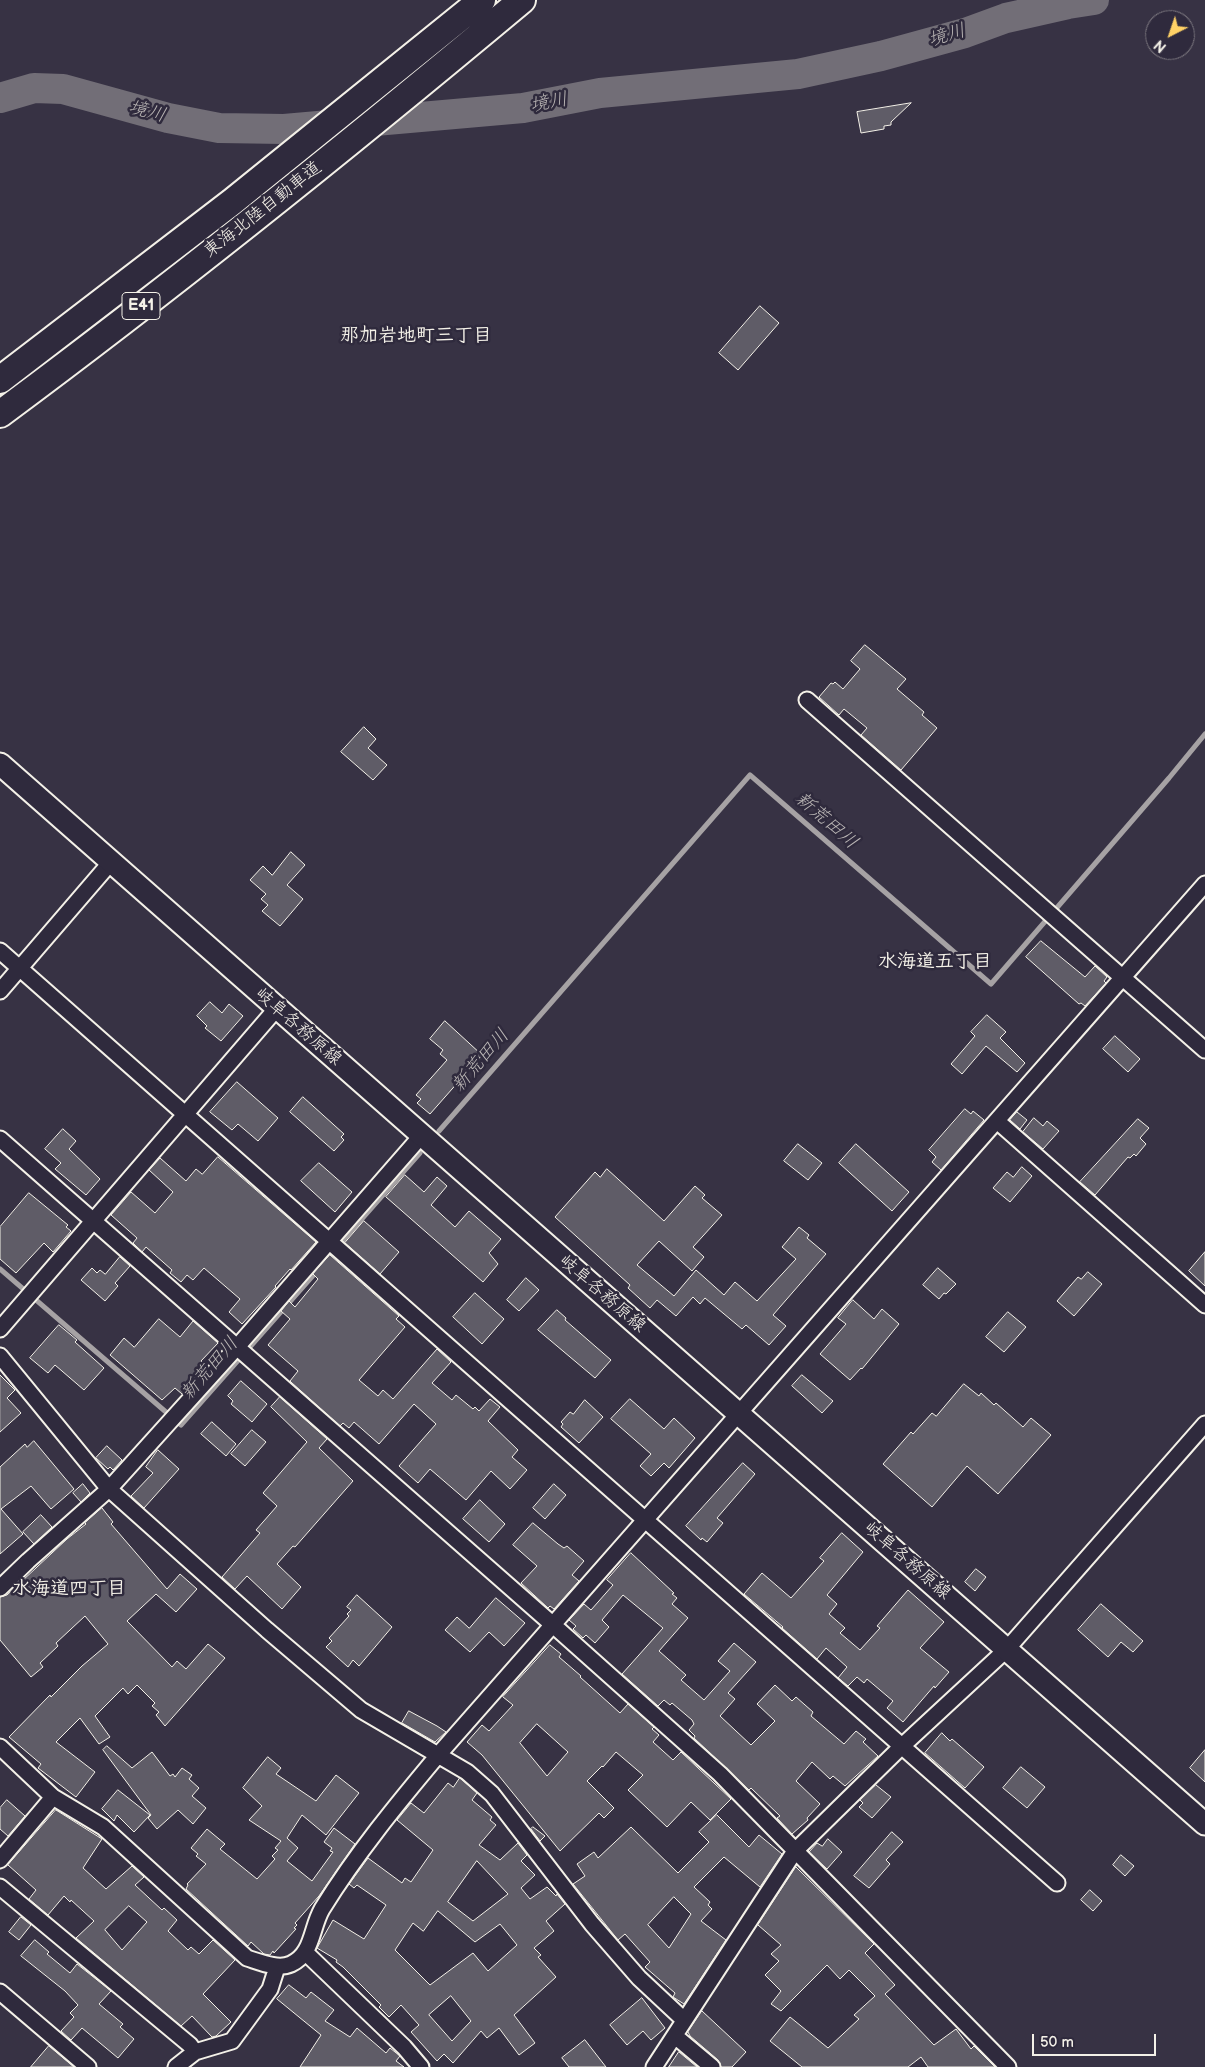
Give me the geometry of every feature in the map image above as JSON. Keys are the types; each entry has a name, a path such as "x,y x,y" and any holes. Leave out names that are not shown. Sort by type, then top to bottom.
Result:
{"highway":[{"name":"東海北陸自動車道","path":"0,380 232,202 482,0"},
{"name":"東海北陸自動車道","path":"0,414 67,364 281,196 515,6"}],"main road":[{"name":"岐阜各務原線","path":"0,764 1205,1824"}],"street":[{"path":"806,700 1205,1050"},
{"path":"0,991 111,862"},
{"path":"0,1747 54,1797 102,1827 247,1958 277,1966 291,1964 306,1953 319,1914 347,1869 392,1810 439,1754 1205,884"},
{"path":"0,951 1057,1883"},
{"path":"0,1329 92,1220 277,1008"},
{"path":"997,1121 1205,1305"},
{"path":"0,1588 109,1489 238,1347 422,1135"},
{"path":"0,1139 253,1360 720,1774 1008,2067"},
{"path":"0,1356 109,1489 267,1630 361,1710 439,1754 467,1772 492,1794 592,1924 639,1978 684,2020"},
{"path":"654,2067 795,1851 901,1747 1006,1649 1205,1424"},
{"path":"0,1860 54,1797"},
{"path":"0,1888 190,2045 195,2052"},
{"path":"306,1953 404,2047 421,2067"},
{"path":"176,2067 195,2052 232,2041 270,1989 277,1966"},
{"path":"0,1992 88,2067"},
{"path":"674,2036 712,2067"}],"building":[{"path":"911,103 891,122 891,125 884,126 884,129 861,133 857,112"},
{"path":"760,306 779,323 738,370 719,353"},
{"path":"865,645 906,679 897,689 924,712 922,715 937,728 901,770 861,735 867,728 844,709 839,715 819,697 831,683 835,682 843,689 860,669 851,661"},
{"path":"364,727 376,739 368,748 387,765 373,780 341,752"},
{"path":"291,852 305,865 287,885 303,899 280,926 262,911 268,905 261,899 266,894 250,880 263,866 272,875"},
{"path":"1041,941 1085,977 1095,966 1107,977 1104,981 1106,983 1085,1006 1081,1003 1079,1004 1026,957"},
{"path":"210,1002 222,1013 229,1004 243,1016 221,1041 205,1028 207,1026 197,1016"},
{"path":"987,1015 1006,1032 1000,1038 1025,1063 1017,1072 986,1046 962,1074 951,1064 975,1036 971,1032"},
{"path":"445,1021 482,1055 430,1114 417,1103 421,1099 416,1095 447,1060 440,1054 443,1050 430,1039"},
{"path":"1115,1036 1140,1059 1128,1072 1103,1049"},
{"path":"237,1082 278,1118 258,1141 238,1124 232,1130 210,1112"},
{"path":"303,1097 344,1134 341,1137 344,1140 334,1151 290,1112"},
{"path":"965,1109 971,1114 973,1111 984,1120 941,1170 932,1162 936,1157 929,1150"},
{"path":"1017,1112 1027,1120 1020,1129 1010,1120"},
{"path":"1034,1118 1043,1126 1047,1121 1059,1131 1043,1149 1023,1132"},
{"path":"1138,1119 1149,1128 1140,1138 1146,1144 1136,1156 1134,1154 1130,1158 1128,1157 1095,1195 1080,1182"},
{"path":"63,1129 76,1141 69,1149 100,1179 86,1195 55,1169 61,1163 45,1149"},
{"path":"798,1144 822,1163 808,1180 784,1161"},
{"path":"856,1144 909,1192 892,1211 839,1163"},
{"path":"218,1157 316,1242 242,1324 229,1312 240,1299 204,1268 193,1280 187,1275 181,1282 170,1273 172,1270 146,1247 142,1252 133,1243 137,1238 111,1215 131,1192 155,1213 173,1192 149,1170 160,1158 186,1181 196,1169 202,1174"},
{"path":"319,1163 352,1192 335,1212 301,1181"},
{"path":"1022,1167 1032,1176 1010,1202 993,1188 1007,1172 1013,1177"},
{"path":"607,1169 664,1221 695,1186 705,1195 702,1198 722,1215 693,1247 704,1257 692,1271 659,1241 637,1265 674,1296 696,1270 724,1295 735,1282 757,1301 796,1259 782,1247 799,1227 809,1235 807,1238 826,1254 773,1315 786,1326 769,1345 746,1325 742,1329 705,1298 700,1304 693,1297 676,1316 657,1300 650,1308 628,1288 630,1285 555,1217 595,1172 600,1177"},
{"path":"405,1175 424,1192 437,1177 447,1186 431,1205 455,1227 469,1211 501,1239 489,1253 498,1264 483,1282 386,1197"},
{"path":"29,1193 68,1225 66,1227 71,1231 53,1252 44,1243 16,1273 0,1259 0,1227"},
{"path":"364,1221 399,1252 380,1274 345,1243"},
{"path":"1205,1252 1205,1286 1189,1271"},
{"path":"330,1255 399,1316 396,1319 405,1327 359,1380 378,1396 383,1390 393,1399 437,1349 451,1362 432,1383 452,1400 456,1395 473,1409 475,1407 479,1411 490,1399 500,1407 488,1421 518,1450 512,1457 527,1470 510,1489 491,1471 466,1500 430,1469 418,1483 399,1466 436,1424 414,1404 379,1444 354,1422 349,1428 343,1423 340,1426 290,1381 298,1371 268,1345 290,1319 281,1311 289,1301 295,1307 318,1279 313,1274"},
{"path":"120,1257 130,1266 115,1283 118,1286 105,1301 81,1280 92,1268 97,1273 100,1270 105,1274"},
{"path":"938,1268 956,1284 939,1299 923,1285"},
{"path":"1088,1272 1102,1284 1074,1316 1057,1301 1078,1277 1081,1279"},
{"path":"526,1278 539,1290 519,1311 507,1300"},
{"path":"475,1293 504,1319 482,1344 453,1317"},
{"path":"853,1300 874,1319 882,1309 899,1324 862,1369 850,1380 820,1354 846,1324 838,1318"},
{"path":"557,1310 566,1318 565,1320 611,1360 595,1378 538,1330"},
{"path":"1008,1312 1026,1327 1004,1352 986,1337"},
{"path":"159,1319 180,1337 193,1321 218,1343 201,1361 207,1366 182,1394 175,1388 162,1400 110,1355 124,1338 134,1347"},
{"path":"59,1325 77,1340 75,1342 104,1368 84,1390 55,1365 48,1373 30,1358"},
{"path":"0,1375 15,1390 7,1398 21,1413 0,1432"},
{"path":"802,1375 833,1401 822,1413 792,1386"},
{"path":"241,1381 267,1404 252,1422 231,1404 233,1401 228,1396"},
{"path":"964,1384 979,1396 981,1393 994,1405 996,1403 1023,1427 1031,1418 1051,1435 998,1494 967,1466 932,1507 883,1464 911,1432 913,1434 932,1413 936,1416"},
{"path":"280,1397 327,1439 319,1448 353,1481 295,1547 293,1546 277,1564 301,1587 282,1609 247,1576 235,1589 222,1577 260,1533 256,1530 277,1506 263,1493 307,1442 271,1407"},
{"path":"630,1399 664,1429 674,1418 695,1438 669,1468 664,1463 651,1476 640,1466 651,1454 611,1419"},
{"path":"585,1400 603,1417 579,1443 561,1427 563,1424 561,1422 570,1412 573,1414"},
{"path":"212,1422 236,1444 226,1456 201,1434"},
{"path":"252,1430 266,1442 245,1466 231,1454"},
{"path":"34,1441 74,1489 51,1509 31,1486 1,1509 23,1534 0,1554 0,1467 25,1444 27,1447"},
{"path":"107,1446 122,1460 113,1470 110,1467 108,1469 96,1458"},
{"path":"158,1450 179,1469 144,1508 131,1496 153,1473 146,1467"},
{"path":"743,1463 755,1474 717,1518 723,1523 707,1542 702,1538 701,1540 686,1526"},
{"path":"83,1484 90,1493 81,1502 73,1493"},
{"path":"554,1484 566,1495 545,1519 533,1508"},
{"path":"480,1500 505,1524 489,1542 463,1519"},
{"path":"102,1508 113,1522 111,1524 167,1589 180,1574 197,1589 176,1612 156,1594 127,1621 172,1667 177,1661 186,1669 208,1644 225,1658 165,1726 156,1715 159,1712 152,1706 155,1703 137,1685 128,1694 123,1688 95,1716 110,1737 99,1744 80,1718 56,1742 95,1772 76,1797 38,1768 41,1764 9,1737 50,1695 51,1697 82,1666 108,1644 85,1616 56,1643 58,1646 40,1663 43,1667 31,1677 0,1640 0,1597 7,1595"},
{"path":"41,1515 52,1527 34,1544 23,1532"},
{"path":"533,1523 558,1544 564,1548 567,1546 584,1561 572,1575 579,1581 554,1609 550,1606 548,1608 521,1583 537,1566 513,1545"},
{"path":"842,1533 863,1552 827,1595 837,1604 829,1614 845,1628 840,1633 860,1650 880,1628 877,1626 908,1590 944,1622 920,1648 949,1672 935,1688 934,1686 903,1722 887,1708 893,1701 867,1679 864,1683 857,1677 848,1686 838,1678 847,1667 826,1648 817,1659 744,1594 762,1573 791,1598 824,1561 820,1558"},
{"path":"631,1553 674,1593 672,1594 677,1598 672,1604 688,1618 659,1651 686,1675 681,1680 704,1700 730,1671 718,1661 734,1643 756,1662 728,1693 735,1699 720,1716 751,1745 775,1721 757,1704 775,1685 792,1701 796,1697 813,1712 811,1716 844,1744 856,1731 866,1739 863,1742 878,1756 845,1786 833,1776 830,1779 812,1762 796,1781 820,1804 807,1818 808,1820 792,1834 777,1818 780,1816 751,1788 749,1790 694,1738 695,1736 689,1730 694,1724 692,1720 672,1703 670,1705 664,1700 658,1706 622,1674 663,1628 623,1595 602,1620 609,1627 595,1643 586,1635 583,1638 573,1629 576,1626 569,1620 584,1604 591,1610 613,1585 607,1580"},
{"path":"976,1569 986,1577 975,1591 965,1582"},
{"path":"357,1595 392,1627 359,1666 353,1660 348,1667 326,1647 332,1641 329,1638 349,1616 347,1614 351,1610 347,1607"},
{"path":"496,1598 525,1623 504,1646 489,1632 470,1652 445,1630 457,1617 469,1628"},
{"path":"1101,1604 1143,1641 1133,1652 1121,1642 1108,1657 1078,1630"},
{"path":"550,1645 561,1654 559,1657 620,1713 628,1704 654,1727 652,1729 659,1735 653,1742 673,1760 681,1752 731,1799 710,1820 691,1802 667,1827 628,1790 643,1775 616,1752 587,1781 614,1808 604,1818 599,1813 560,1851 482,1755 467,1742 482,1725 489,1731 513,1705 503,1697","holes":["537,1724 568,1752 547,1776 520,1743"]},
{"path":"409,1711 446,1732 435,1742 402,1723"},
{"path":"942,1733 950,1741 952,1739 984,1767 965,1788 925,1753"},
{"path":"107,1746 132,1768 152,1752 170,1776 173,1774 175,1777 182,1768 192,1775 189,1779 199,1788 192,1796 206,1808 193,1824 178,1810 157,1829 148,1818 151,1815 103,1750"},
{"path":"1205,1750 1205,1782 1190,1768"},
{"path":"268,1757 281,1768 276,1774 316,1801 336,1775 359,1793 326,1835 302,1815 287,1838 298,1848 287,1861 312,1881 333,1852 330,1851 332,1848 324,1842 334,1828 355,1844 319,1896 295,1923 297,1925 294,1928 296,1929 270,1955 264,1954 251,1942 248,1946 186,1889 187,1884 206,1864 196,1856 198,1854 191,1848 207,1829 225,1844 220,1849 257,1879 275,1859 272,1856 278,1850 275,1848 281,1841 249,1820 262,1806 243,1788"},
{"path":"1021,1767 1045,1787 1027,1808 1003,1788"},
{"path":"460,1778 477,1793 472,1800 492,1817 490,1820 496,1825 479,1845 500,1860 518,1843 527,1855 521,1861 535,1875 521,1888 530,1899 547,1887 556,1896 557,1894 565,1904 546,1921 554,1931 534,1948 541,1955 538,1957 556,1977 514,2015 535,2043 519,2055 499,2028 487,2038 481,2031 453,2063 444,2054 437,2061 411,2032 419,2025 401,2005 389,2017 379,2007 381,2005 336,1962 337,1960 317,1948 333,1920 364,1939 386,1905 357,1885 354,1888 349,1884 368,1858 402,1883 405,1878 411,1882 433,1850 397,1820 411,1803 424,1813 448,1783 453,1787","holes":["477,1861 508,1894 473,1921 448,1902","438,1911 475,1942 500,1924 517,1945 488,1971 473,1953 430,1985 395,1950 413,1923 423,1931","451,1996 471,2021 452,2041 429,2015"]},
{"path":"876,1785 891,1797 872,1818 859,1807 863,1803 860,1800"},
{"path":"118,1790 150,1815 134,1832 117,1815 114,1821 102,1809"},
{"path":"7,1800 25,1816 8,1836 0,1829 0,1808"},
{"path":"56,1810 102,1839 83,1868 106,1889 132,1866 144,1877 135,1885 162,1910 164,1908 177,1920 168,1931 188,1950 191,1947 199,1954 213,1940 235,1960 203,1994 231,2022 216,2036 212,2037 192,2016 181,2026 76,1938 94,1921 64,1896 48,1915 29,1899 36,1890 8,1865","holes":["129,1906 147,1922 122,1950 105,1930"]},
{"path":"717,1815 749,1847 759,1835 782,1854 760,1887 724,1857 694,1887 710,1902 708,1905 712,1909 701,1921 726,1940 684,2004 673,1997 675,1993 645,1967 650,1962 625,1934 618,1940 573,1884 585,1876 577,1864 594,1852 598,1858 631,1827 678,1873 709,1842 699,1832","holes":["674,1897 691,1914 669,1948 648,1925"]},
{"path":"533,1827 545,1836 540,1841 531,1829"},
{"path":"892,1832 903,1842 886,1860 890,1864 869,1888 854,1876"},
{"path":"828,1839 842,1852 827,1869 809,1852 817,1843 822,1846"},
{"path":"1121,1855 1134,1866 1125,1876 1113,1865"},
{"path":"796,1867 874,1944 865,1953 895,1985 885,1994 934,2045 956,2029 971,2049 974,2046 995,2067 928,2067 921,2057 908,2067 802,2067 770,2041 790,2017 828,2048 859,2019 854,2015 875,1996 849,1970 840,1979 827,1965 781,2011 771,2004 781,1991 765,1975 779,1961 771,1954 781,1945 758,1925"},
{"path":"1090,1890 1102,1901 1093,1911 1081,1900"},
{"path":"21,1917 31,1925 19,1940 9,1932"},
{"path":"35,1940 49,1952 47,1954 70,1973 77,1964 111,1991 99,2004 123,2024 120,2027 134,2039 118,2058 82,2028 71,2040 61,2031 74,2017 70,2013 78,2005 65,1991 21,1956"},
{"path":"289,1985 306,1998 311,1992 334,2010 325,2021 350,2037 357,2028 386,2053 390,2048 400,2056 396,2061 404,2067 300,2067 321,2035 277,1999"},
{"path":"642,1998 665,2028 651,2040 643,2031 627,2045 610,2025"},
{"path":"702,2011 746,2052 732,2067 721,2067 718,2060 690,2036 688,2032"},
{"path":"585,2040 606,2067 569,2067 562,2058"},
{"path":"49,2046 74,2067 31,2067"},
{"path":"679,2052 697,2067 669,2067"}],"waterway":[{"name":"境川","path":"0,98 34,88 63,89 168,118 219,128 284,129 523,108 600,93 798,74 881,56 965,33 1006,18 1094,0"},
{"name":"新荒田川","path":"439,1131 750,775 991,984 1205,734"},
{"name":"新荒田川","path":"337,1247 420,1153"},
{"name":"新荒田川","path":"0,1269 181,1425 317,1271"}],"district":[{"name":"那加岩地町三丁目","path":"416,336"},
{"name":"水海道五丁目","path":"935,962"},
{"name":"水海道四丁目","path":"69,1589"}]}
